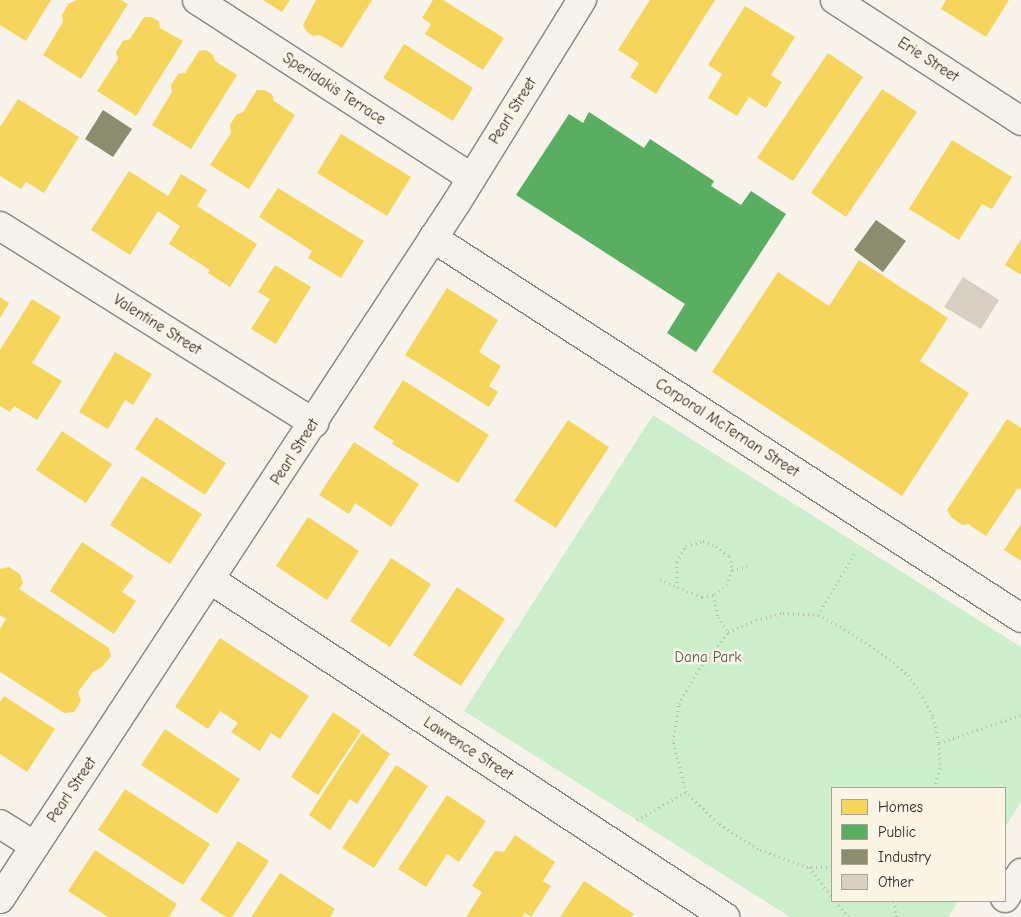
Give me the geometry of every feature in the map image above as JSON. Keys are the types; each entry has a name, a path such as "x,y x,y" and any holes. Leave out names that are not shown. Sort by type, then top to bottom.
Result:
{"street":[{"name":"Speridakis Terrace","path":"197,0 471,177"},
{"name":"Pearl Street","path":"0,900 314,423 433,238 582,0"},
{"name":"Erie Street","path":"834,0 1021,121"},
{"name":"Valentine Street","path":"0,226 314,423"},
{"name":"Corporal McTernan Street","path":"433,238 1021,618"},
{"name":"Lawrence Street","path":"211,580 725,917"},
{"path":"0,824 35,846"},
{"path":"1006,897 1021,874"},
{"path":"992,917 1003,902"}],"path":[{"path":"818,615 873,522"},
{"path":"660,579 677,588 702,598 713,595 727,584 732,570 730,556 716,546 703,541 686,546 678,562 677,588"},
{"path":"732,570 748,566"},
{"path":"713,595 718,616 728,632"},
{"path":"831,867 808,867 758,849 718,823 686,792 673,741 679,704 698,669 728,632 756,620 783,613 818,615 868,643 908,675 923,697 933,718 939,742 940,768 934,787"},
{"path":"939,742 1021,715"},
{"path":"615,844 636,820 686,792"},
{"path":"808,867 831,896"},
{"path":"836,902 848,917"},
{"path":"894,902 896,917"}],"green space":[{"name":"Dana Park","path":"653,415 1021,647 1021,802 1006,825 1006,787 831,787 831,902 957,902 948,917 790,917 464,711"}],"building: Homes":[{"path":"0,0 51,0 26,41 0,25"},
{"path":"77,0 121,0 128,4 81,79 43,55 63,22 62,15 68,4"},
{"path":"263,0 290,0 282,12"},
{"path":"316,0 372,0 342,48 320,35 313,36 306,31 303,25"},
{"path":"433,0 443,0 504,38 483,70 425,34 431,24 422,18"},
{"path":"650,0 715,0 656,94 630,77 639,63 618,50"},
{"path":"946,0 1009,0 986,37 941,9"},
{"path":"745,6 795,37 771,75 782,82 766,108 749,97 737,116 708,98 722,74 708,65"},
{"path":"144,17 151,17 159,21 160,28 183,41 136,116 97,91 118,59 116,52 123,41 130,39"},
{"path":"404,44 473,88 453,121 383,78"},
{"path":"206,50 213,55 215,61 237,75 191,149 152,125 172,92 171,85 178,74 185,73 199,51"},
{"path":"828,53 863,77 793,181 757,158"},
{"path":"882,89 917,112 846,217 811,193"},
{"path":"257,90 264,90 272,94 274,101 295,115 249,189 210,165 231,133 230,125 236,115 243,112"},
{"path":"18,99 79,137 44,193 26,182 21,189 0,176 0,127"},
{"path":"341,134 411,177 387,216 317,173"},
{"path":"952,140 1012,177 992,209 982,204 959,240 909,209"},
{"path":"129,171 168,196 181,174 207,190 197,206 257,244 230,287 208,273 210,270 169,244 180,226 158,211 130,255 91,230"},
{"path":"278,188 364,241 341,278 308,258 312,251 259,217"},
{"path":"1021,239 1021,275 1005,265"},
{"path":"859,260 948,318 920,361 969,393 902,496 712,372 778,272 829,306"},
{"path":"275,265 311,287 276,344 251,329 270,299 258,292"},
{"path":"447,288 498,320 479,352 501,366 489,386 498,392 489,407 405,355"},
{"path":"0,297 9,303 0,318"},
{"path":"32,299 61,317 32,363 62,381 37,420 14,406 10,412 0,406 0,350"},
{"path":"115,352 152,374 133,405 125,400 108,429 79,412"},
{"path":"403,380 489,435 458,483 392,444 394,441 373,428"},
{"path":"156,417 226,463 205,495 135,449"},
{"path":"1007,419 1021,428 1021,490 1018,488 986,536 968,524 962,525 951,517 947,510"},
{"path":"568,420 609,447 556,528 514,501"},
{"path":"62,431 112,464 86,503 36,470"},
{"path":"354,442 419,484 391,527 355,503 349,514 319,495"},
{"path":"142,476 202,514 170,564 110,525"},
{"path":"308,517 359,551 327,600 276,566"},
{"path":"1021,524 1021,561 1004,550"},
{"path":"82,542 134,576 122,592 136,601 114,634 50,591"},
{"path":"391,558 431,584 390,647 350,621"},
{"path":"9,567 20,574 23,583 19,589 109,648 111,656 102,667 93,672 78,692 81,701 74,712 64,713 0,672 0,629 6,619 0,615 0,569"},
{"path":"457,587 505,619 461,686 413,655"},
{"path":"220,638 309,696 280,739 271,733 260,751 231,732 238,723 220,711 208,729 175,707"},
{"path":"4,696 55,729 27,772 0,754 0,702"},
{"path":"333,712 361,731 318,795 291,777"},
{"path":"165,729 240,779 217,814 141,765"},
{"path":"362,733 390,754 357,804 350,799 330,830 309,815"},
{"path":"396,765 428,786 374,868 342,848"},
{"path":"125,789 210,844 183,885 98,830"},
{"path":"447,795 486,821 459,862 447,854 426,887 398,869"},
{"path":"515,835 555,862 543,881 551,886 531,917 525,913 522,917 466,917 482,892 472,886 495,851 504,852"},
{"path":"238,841 269,861 232,917 226,917 200,900"},
{"path":"95,850 177,904 169,917 108,917 68,891"},
{"path":"280,873 335,909 330,917 251,917"},
{"path":"584,881 634,914 631,917 560,917"}],"building: Public":[{"path":"589,112 644,148 650,139 714,181 711,186 741,205 751,191 786,214 696,352 667,333 685,304 516,195 569,114 583,123"}],"building: Industry":[{"path":"103,110 132,129 113,157 85,139"},
{"path":"876,220 906,241 883,272 854,250"}],"building: Other":[{"path":"963,277 999,300 981,329 944,307"}]}
